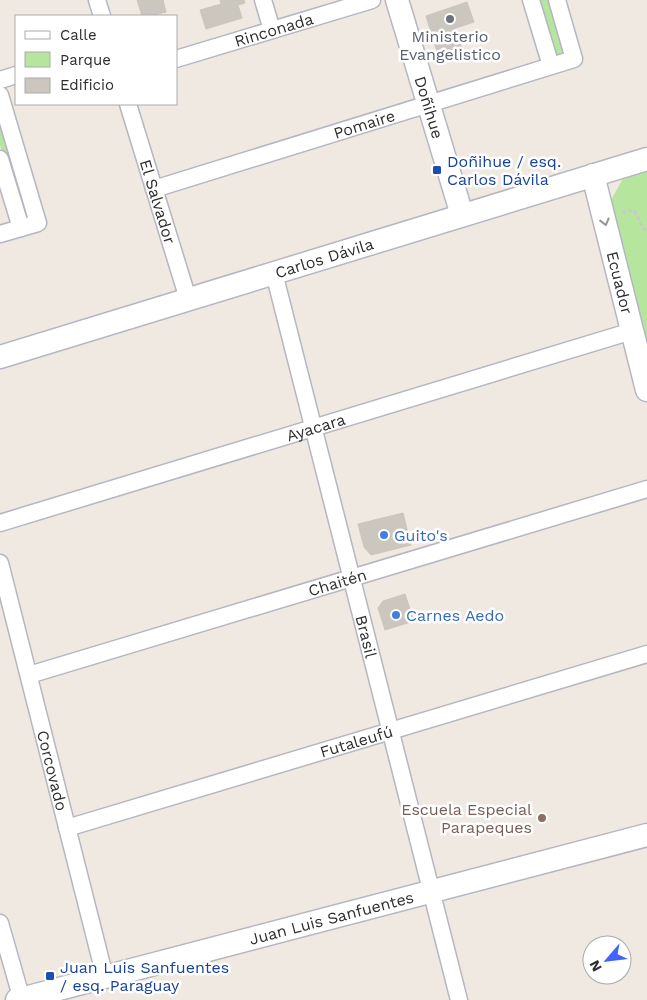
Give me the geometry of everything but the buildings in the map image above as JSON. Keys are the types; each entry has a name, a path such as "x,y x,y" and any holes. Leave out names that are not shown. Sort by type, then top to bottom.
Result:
{"street":[{"path":"97,0 102,15"},
{"path":"263,0 272,30"},
{"name":"Rinconada","path":"178,58 372,0"},
{"name":"Doñihue","path":"397,0 462,215"},
{"path":"531,0 550,66"},
{"name":"Pomaire","path":"154,189 574,59 556,0"},
{"path":"0,80 15,75"},
{"path":"0,95 38,223 0,234"},
{"name":"El Salvador","path":"128,105 188,300"},
{"path":"0,159 21,228"},
{"name":"Carlos Dávila","path":"0,357 647,159"},
{"name":"Ecuador","path":"593,175 647,390"},
{"name":"Brasil","path":"274,273 459,1000"},
{"name":"Ayacara","path":"0,523 632,332"},
{"name":"Chaitén","path":"28,675 647,489"},
{"name":"Corcovado","path":"0,563 105,977"},
{"name":"Futaleufú","path":"67,828 647,654"},
{"name":"Juan Luis Sanfuentes","path":"20,1000 647,835"},
{"path":"0,923 20,1000"}],"path":[{"path":"606,230 619,213 634,210 643,228 647,231"}],"green space":[{"path":"535,0 553,0 570,56 554,61"},
{"path":"0,103 32,216 22,218 0,145"},
{"path":"647,168 647,346 611,200 625,175"}],"place":[{"name":"Ministerio Evangelistico","path":"450,19"},
{"name":"Doñihue / esq. Carlos Dávila","path":"437,170"},
{"name":"Guito's","path":"384,535"},
{"name":"Carnes Aedo","path":"396,615"},
{"name":"Escuela Especial Parapeques","path":"542,818"},
{"name":"Juan Luis Sanfuentes / esq. Paraguay","path":"50,976"}]}
